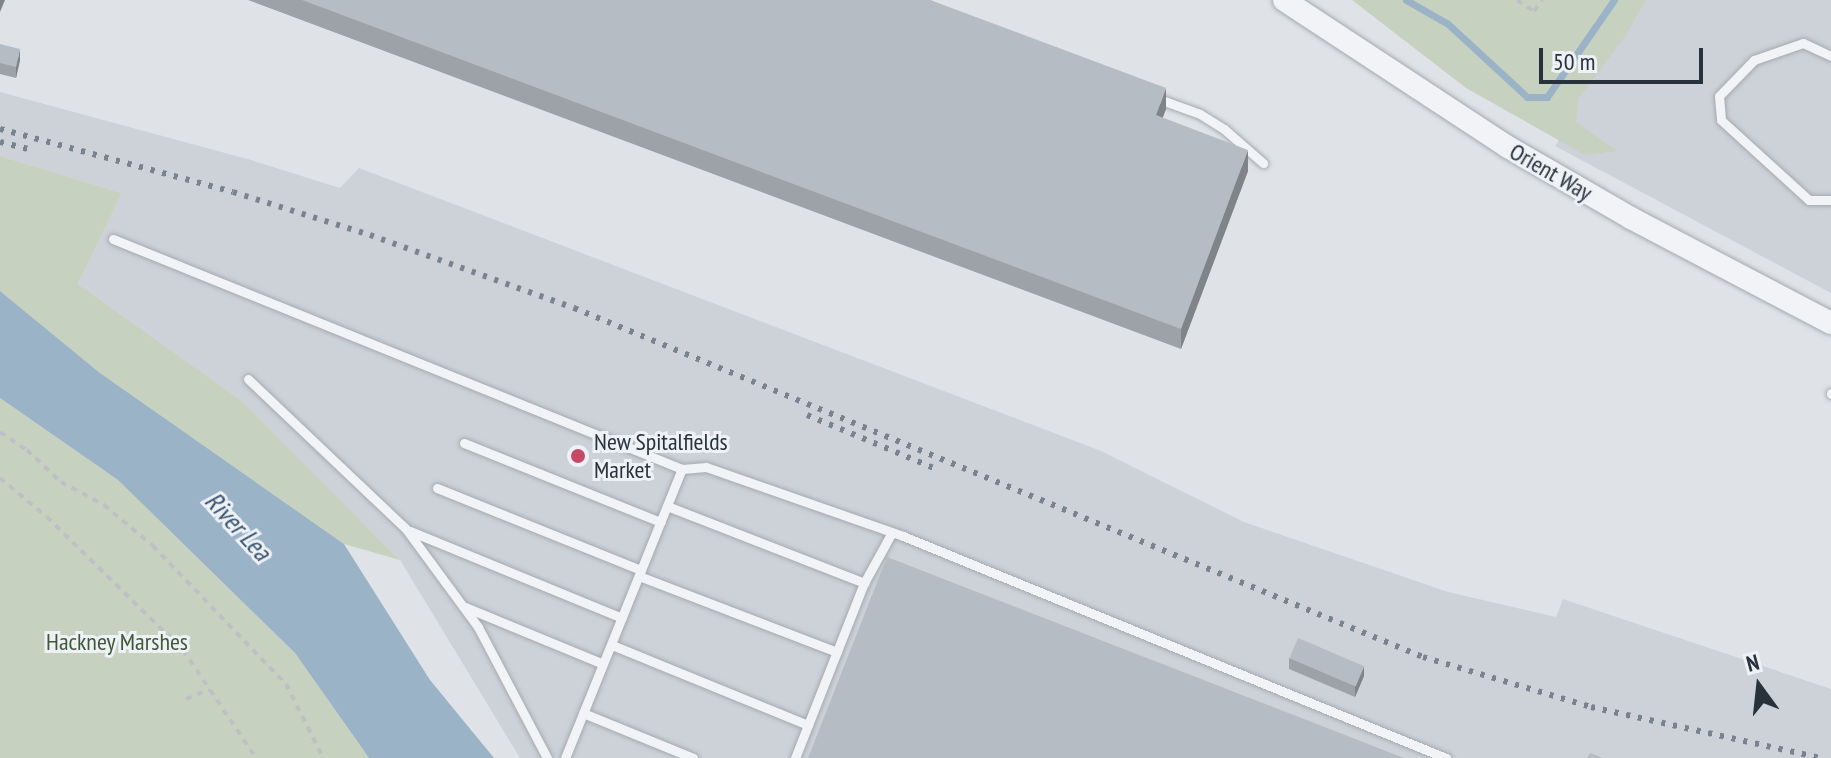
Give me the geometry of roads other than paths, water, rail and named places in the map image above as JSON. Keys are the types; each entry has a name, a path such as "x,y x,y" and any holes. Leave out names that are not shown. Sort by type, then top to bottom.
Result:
{"street":[{"name":"Orient Way","path":"1284,0 1508,147 1631,218 1831,323"}],"lane":[{"path":"1831,56 1803,43 1754,60 1719,96 1721,120 1809,200 1831,200"},
{"path":"1138,91 1200,114 1236,137 1263,163"},
{"path":"113,239 682,469 706,467 891,534 1446,758"},
{"path":"248,379 406,529 478,627 547,758"},
{"path":"464,443 661,522"},
{"path":"565,758 682,469"},
{"path":"437,488 837,652"},
{"path":"667,506 864,583"},
{"path":"406,529 622,618"},
{"path":"795,758 864,583 891,534"},
{"path":"462,605 603,664"},
{"path":"612,645 808,725"},
{"path":"583,713 693,758"}],"water":[{"name":"River Lea","path":"0,291 100,373 344,544 430,680 494,758 369,758 295,653 118,480 0,398"}],"waterway":[{"path":"1406,0 1448,24 1527,97 1547,97 1614,0"}],"railway":[{"path":"0,129 233,192 370,235 574,308 1423,657 1591,707 1821,758"},
{"path":"0,142 32,150"},
{"path":"807,415 936,469"}],"place":[{"name":"New Spitalfields Market","path":"578,456"}],"park label":[{"name":"Hackney Marshes","path":"117,642"}]}
